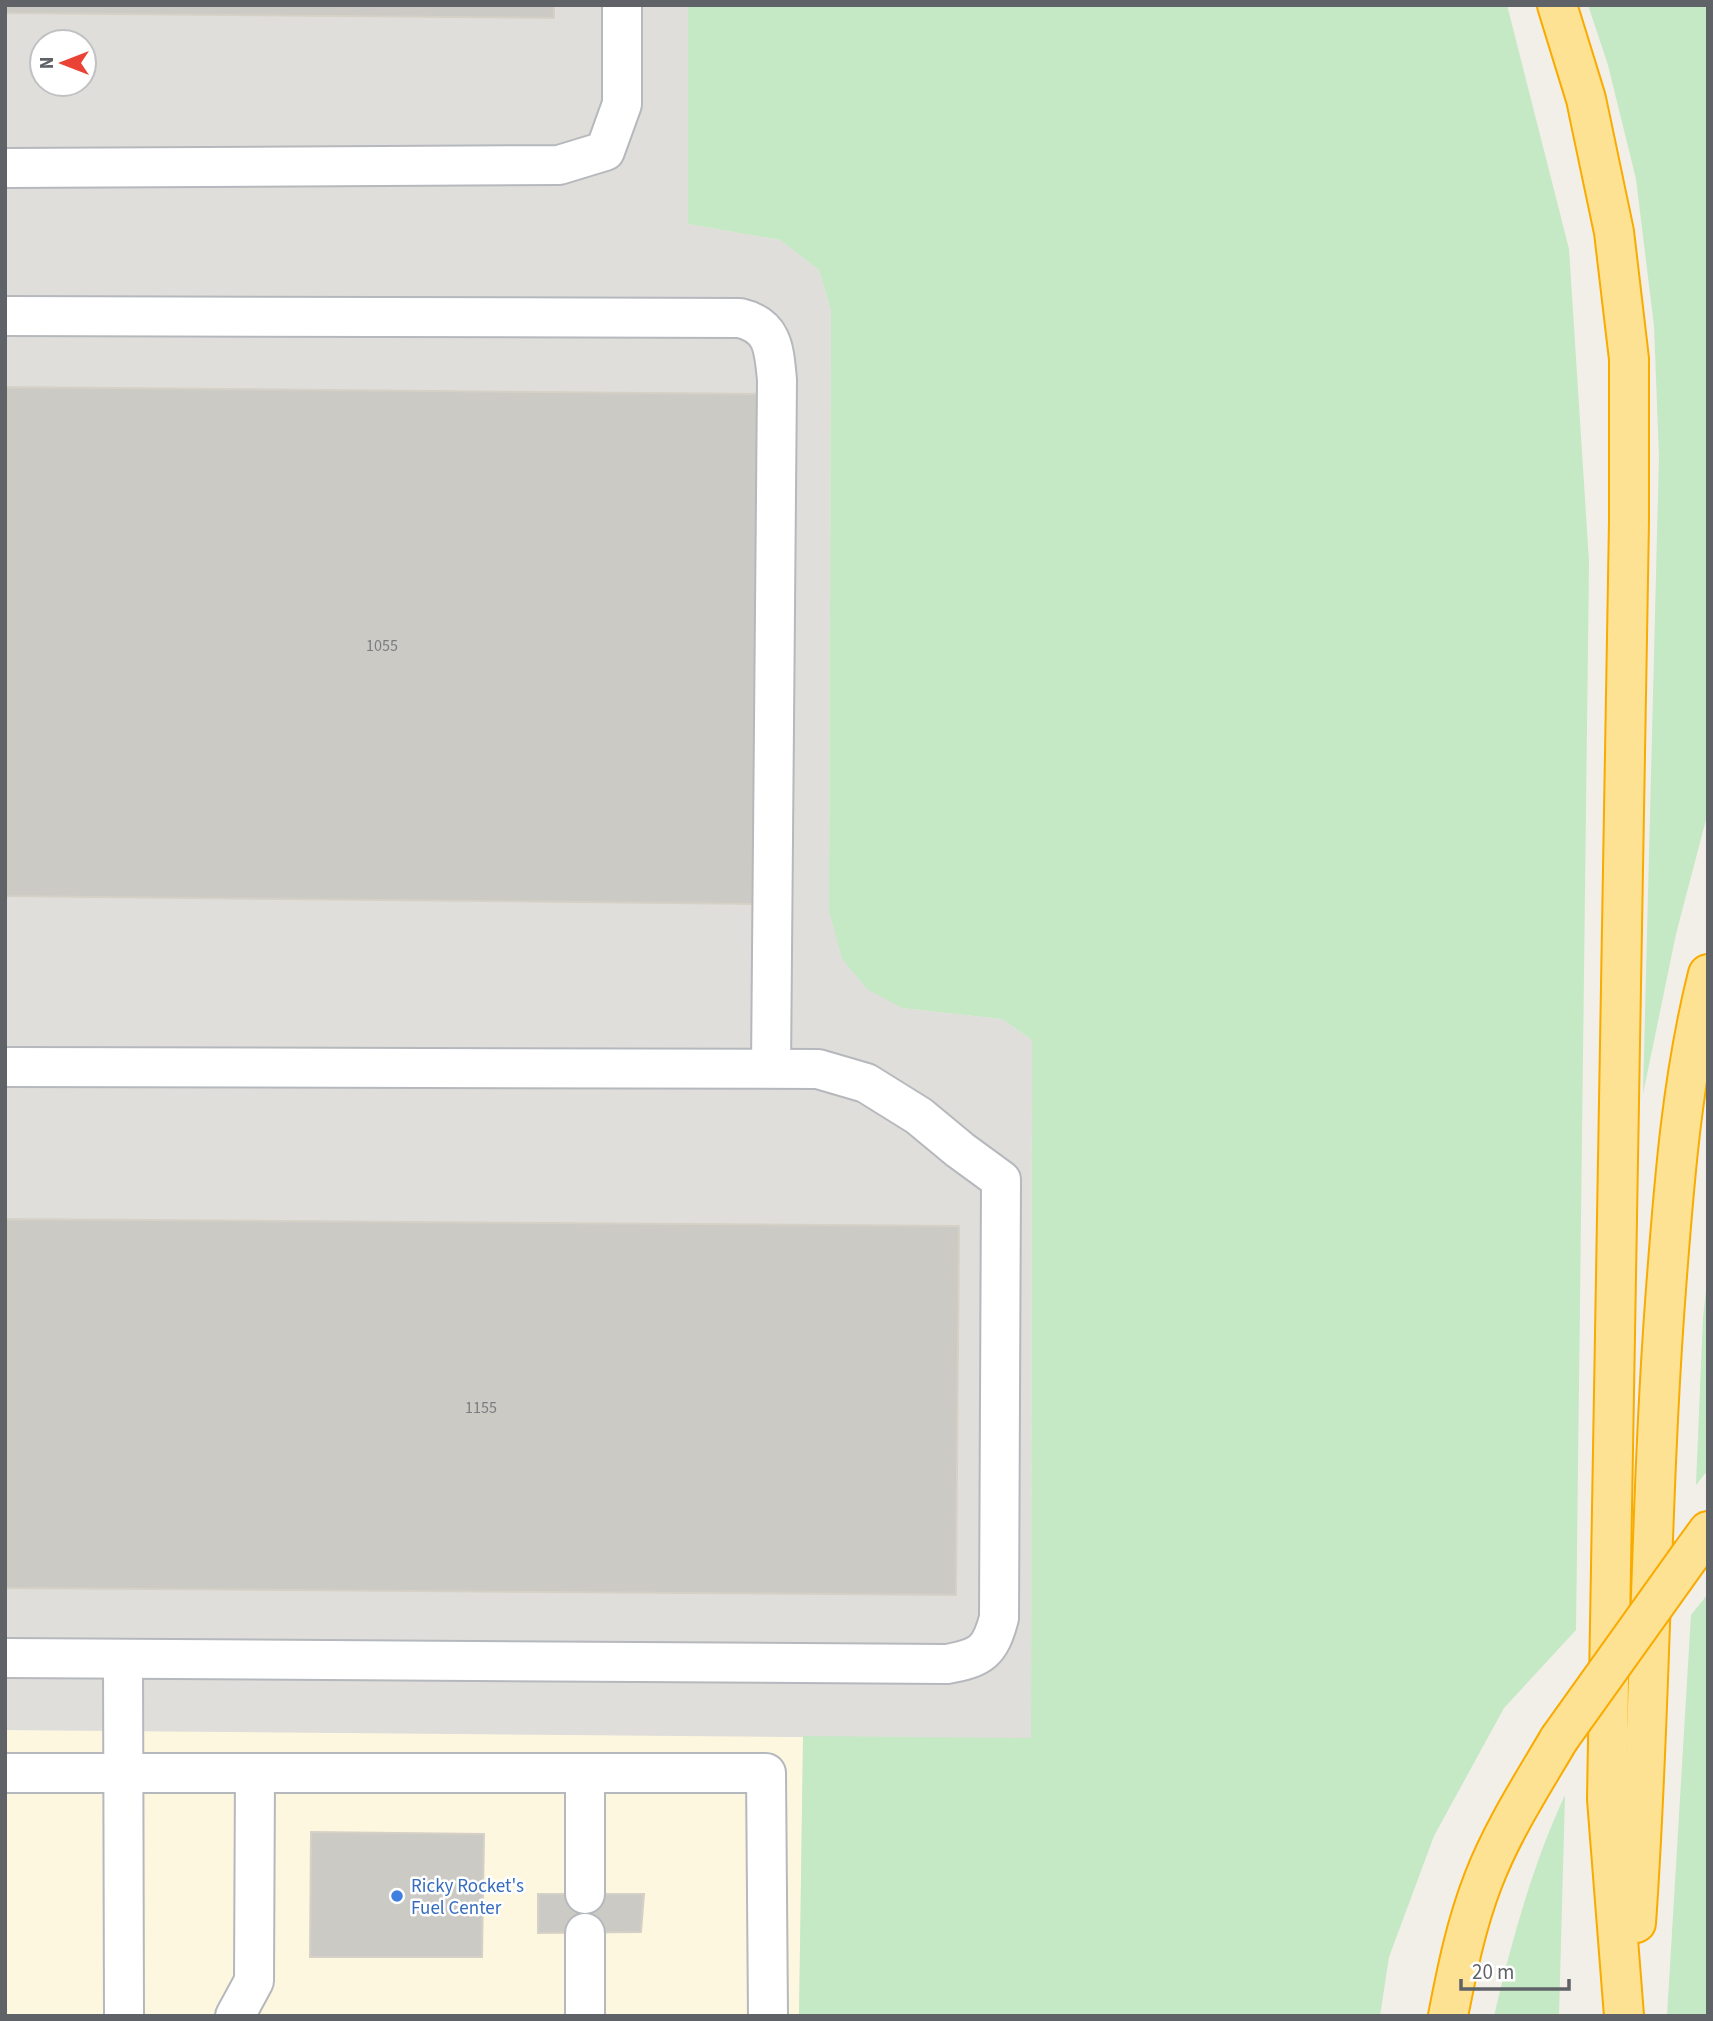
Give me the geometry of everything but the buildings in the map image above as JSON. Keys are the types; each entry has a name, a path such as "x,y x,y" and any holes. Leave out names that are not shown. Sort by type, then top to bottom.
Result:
{"highway":[{"path":"1557,5 1586,99 1614,232 1629,359 1629,521 1607,1799 1627,2016"},
{"path":"1627,2016 1643,1818 1657,1403 1674,1176 1697,1018 1708,974"},
{"path":"1448,2016 1462,1943 1483,1880 1503,1836 1559,1738 1700,1542"}],"lane":[{"path":"5,168 559,166 605,151 622,104 622,5"},
{"path":"5,316 740,318 751,321 765,331 772,341 777,380 771,1068"},
{"path":"5,1067 818,1069 866,1083 919,1116 1001,1180 999,1618 993,1640 982,1654 947,1664 5,1658"},
{"path":"123,1659 124,2016"},
{"path":"5,1773 766,1773 768,2016"},
{"path":"235,2016 254,1981 256,1773"},
{"path":"584,1773 585,1894"},
{"path":"585,1933 586,2016"}],"shaded area":[{"path":"5,5 688,5 688,224 780,240 819,270 831,311 829,910 842,958 902,1008 1002,1019 1032,1040 1031,1739 5,1730"},
{"path":"5,1730 803,1736 799,2016 5,2016"}],"green space":[{"path":"688,5 1507,5 1569,249 1589,562 1576,1630 1504,1708 1434,1836 1389,1957 1380,2016 799,2016 803,1736 1031,1738 1032,1040 1002,1019 902,1008 867,989 842,959 829,911 831,311 819,270 780,240 688,224"},
{"path":"1588,5 1708,5 1708,812 1676,934 1643,1094 1659,456 1654,326 1636,179 1608,65"},
{"path":"1708,1271 1708,1470 1696,1485 1703,1318"},
{"path":"1708,1594 1708,2016 1667,2016 1691,1615"},
{"path":"1565,1795 1559,2016 1494,2016 1524,1904"}],"place":[{"name":"Ricky Rocket's Fuel Center","path":"397,1896"}]}
